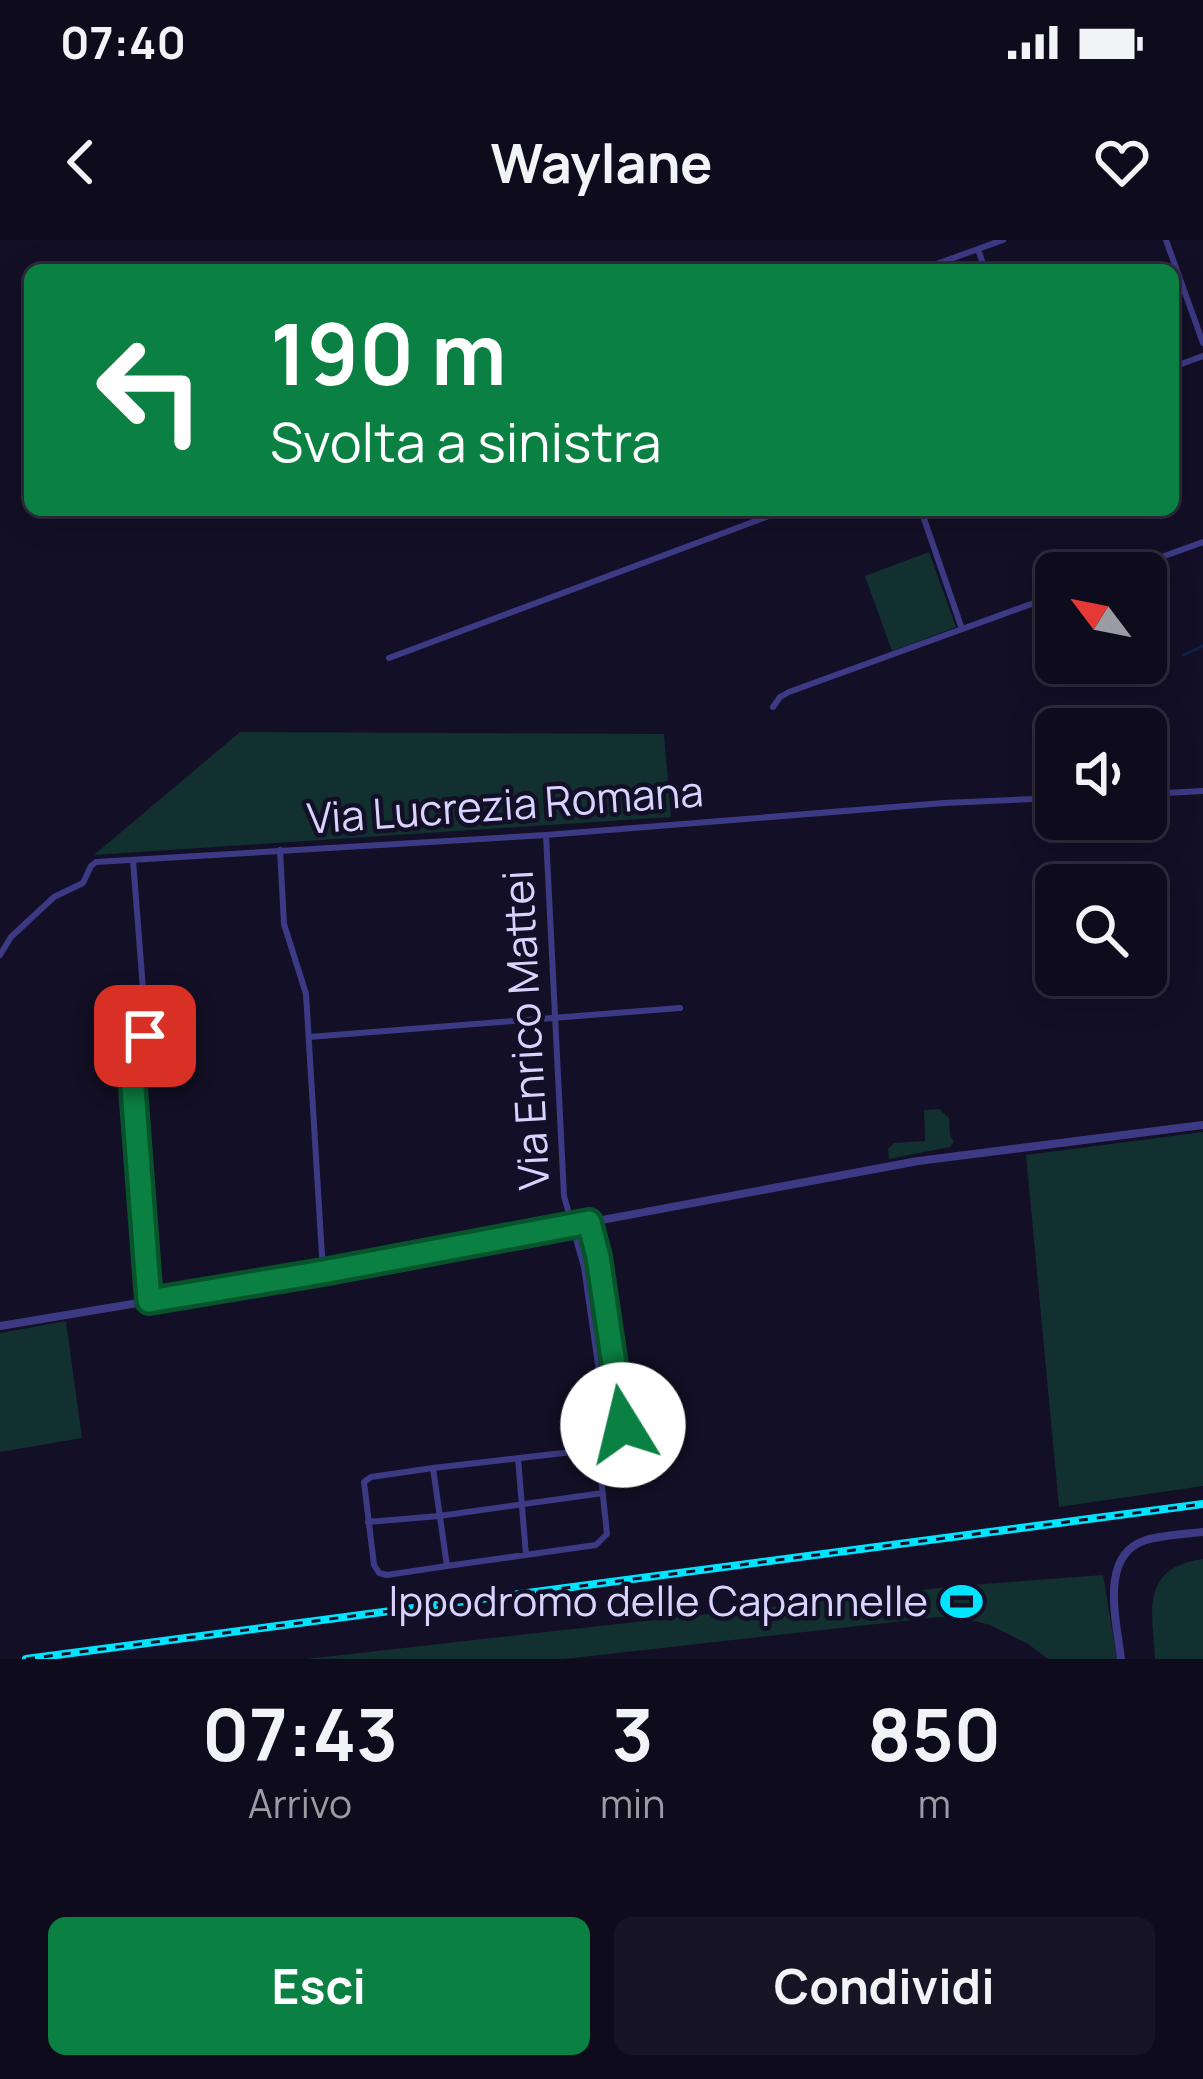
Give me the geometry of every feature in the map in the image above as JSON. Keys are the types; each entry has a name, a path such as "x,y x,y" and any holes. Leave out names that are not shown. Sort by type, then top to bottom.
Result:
{"street":[{"path":"937,264 1004,240"},
{"path":"978,249 984,264"},
{"path":"1179,277 1203,344"},
{"path":"388,658 769,516"},
{"path":"922,516 962,629"},
{"path":"1167,555 1203,542"},
{"path":"773,707 789,692 1035,603"},
{"path":"1167,793 1203,791"},
{"name":"Via Lucrezia Romana","path":"0,956 8,940 51,899 81,885 93,863 1035,799"},
{"name":"Via Enrico Mattei","path":"546,835 564,1196 584,1267 607,1427"},
{"path":"280,850 283,921 305,986 323,1272"},
{"path":"133,860 146,1028 132,1075 149,1301"},
{"path":"309,1036 680,1008"},
{"path":"0,1326 323,1272 918,1161 1203,1125"},
{"path":"589,1222 623,1425 607,1427 598,1449 607,1531 602,1541 381,1574 374,1567 363,1488 367,1478 598,1449"},
{"path":"518,1458 526,1555"},
{"path":"433,1468 447,1566"},
{"path":"368,1522 603,1493"},
{"path":"1121,1659 1114,1587 1120,1562 1142,1541 1203,1532"}],"green space":[{"path":"929,552 956,627 892,651 865,576"},
{"path":"240,732 664,734 671,817 94,855"},
{"path":"939,1109 949,1118 954,1142 950,1147 889,1159 888,1149 894,1143 925,1141 924,1110"},
{"path":"1203,1132 1203,1486 1059,1507 1026,1155"},
{"path":"66,1321 82,1438 0,1452 0,1333"},
{"path":"1203,1559 1203,1659 1155,1659 1152,1608 1159,1582 1183,1564"},
{"name":"Ippodromo delle Capannelle","path":"1103,1575 1117,1659 1048,1659 990,1625 939,1617 564,1659 306,1659 957,1586"}],"waterway":[{"path":"1184,655 1203,646"}],"railway":[{"path":"26,1659 1203,1504"}],"place":[{"name":"Ippodromo delle Capannelle","path":"962,1601"}],"route":[{"path":"145,1036 132,1075 149,1301 589,1222 623,1425"}]}
